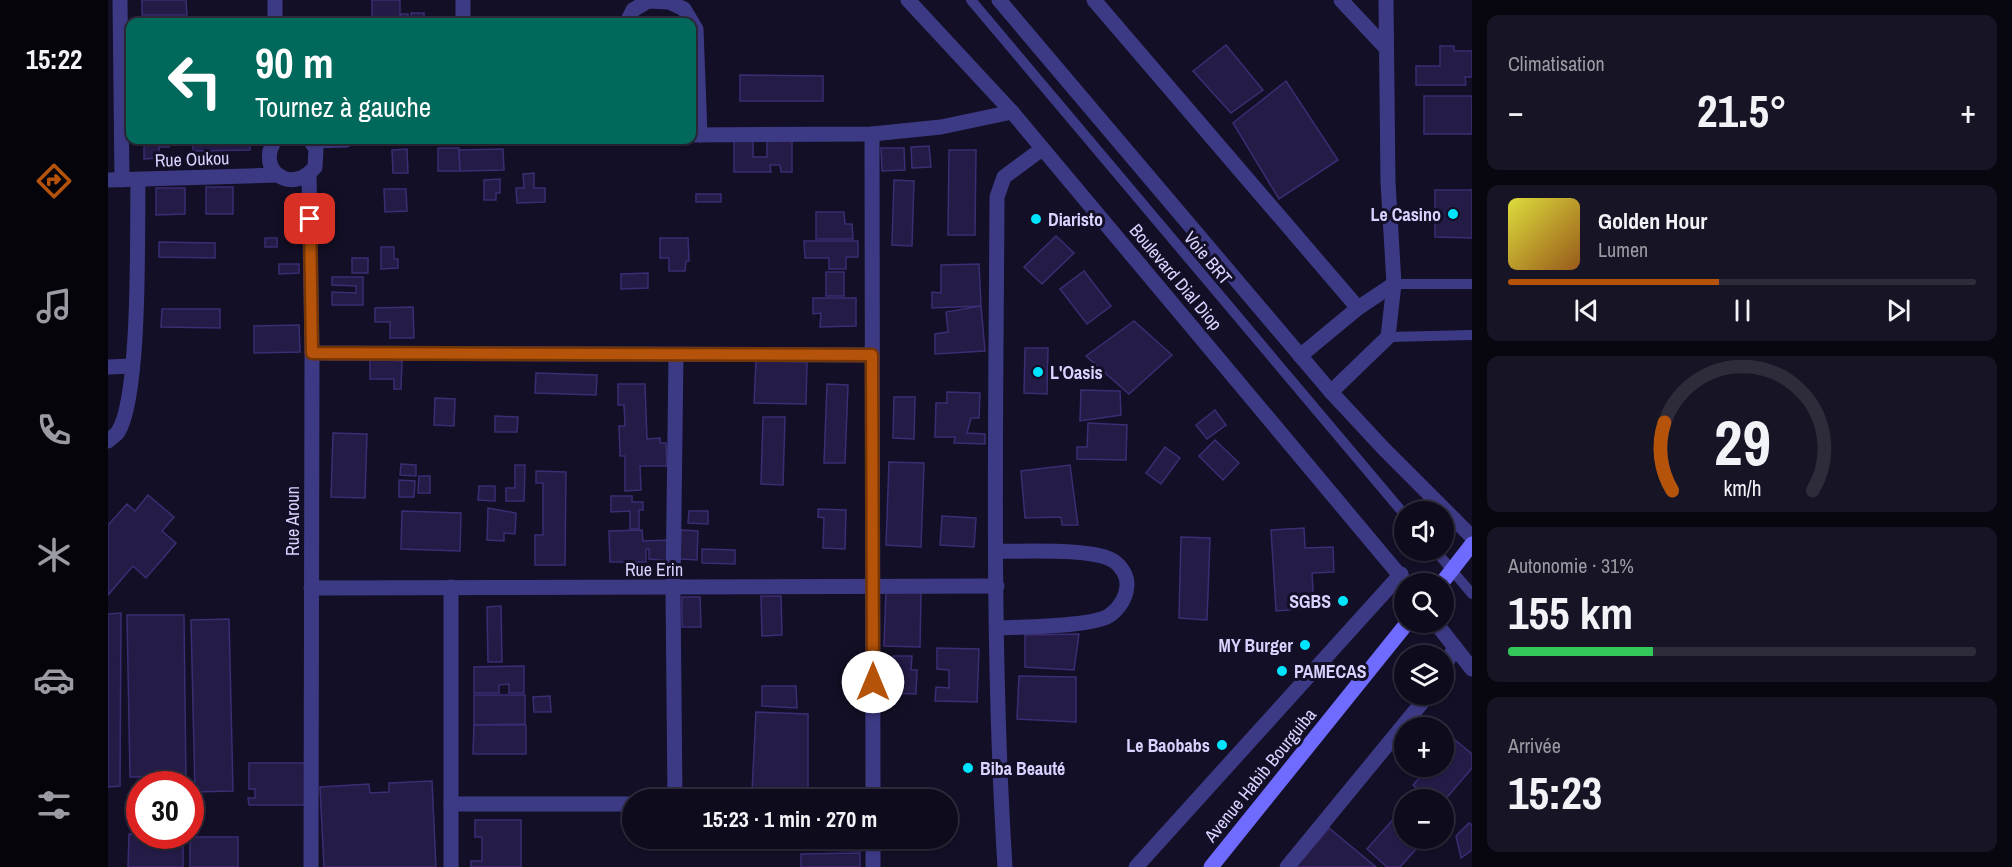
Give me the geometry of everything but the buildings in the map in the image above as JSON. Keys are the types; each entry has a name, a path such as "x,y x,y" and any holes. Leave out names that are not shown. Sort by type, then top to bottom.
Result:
{"main road":[{"path":"1450,573 1472,543"},
{"name":"Avenue Habib Bourguiba","path":"1211,867 1399,633"}],"street":[{"path":"115,180 120,0"},
{"path":"275,0 275,18"},
{"path":"463,0 463,18"},
{"name":"Boulevard Dial Diop","path":"908,0 1012,112 1399,573"},
{"path":"999,0 1300,356 1384,449 1472,537"},
{"path":"1094,0 1358,308"},
{"path":"1341,0 1386,48"},
{"path":"1332,392 1388,337 1394,284 1388,182 1386,0"},
{"path":"629,18 633,10 648,1 669,2 684,9 689,18"},
{"path":"696,29 696,135 872,134 941,127 1012,112"},
{"path":"872,134 873,789"},
{"path":"273,144 268,154 269,162 278,175"},
{"name":"Rue Aroun","path":"311,867 312,353 309,174 317,158 312,144"},
{"path":"1005,867 999,780 996,551 997,197 1004,177 1042,149"},
{"name":"Rue Oukou","path":"115,180 278,175 297,180 309,174"},
{"path":"108,441 118,432 126,412 132,366 138,180"},
{"path":"1300,356 1358,308 1394,284"},
{"path":"312,353 872,355"},
{"path":"675,789 673,589 676,355"},
{"path":"108,367 132,366"},
{"path":"996,551 1109,558 1120,566 1127,583 1124,602 1109,616 1088,622 997,628"},
{"name":"Rue Erin","path":"311,588 673,589 997,586"},
{"path":"451,867 452,587"},
{"path":"1136,867 1394,590"},
{"path":"1444,633 1472,669"},
{"path":"1287,867 1420,705"},
{"path":"451,804 622,804"},
{"path":"873,849 873,867"}],"lane":[{"name":"Voie BRT","path":"963,0 987,23"},
{"name":"Voie BRT","path":"970,0 987,23 1394,502"},
{"path":"1394,284 1472,284"},
{"path":"1388,337 1472,336"},
{"path":"1444,561 1472,594"}],"place":[{"name":"Le Casino","path":"1453,214"},
{"name":"Diaristo","path":"1036,219"},
{"name":"L'Oasis","path":"1038,372"},
{"name":"SGBS","path":"1343,601"},
{"name":"MY Burger","path":"1305,645"},
{"name":"PAMECAS","path":"1282,671"},
{"name":"Le Baobabs","path":"1222,745"},
{"name":"Biba Beauté","path":"968,768"}],"route":[{"path":"310,219 312,353 872,355 873,682"}]}
